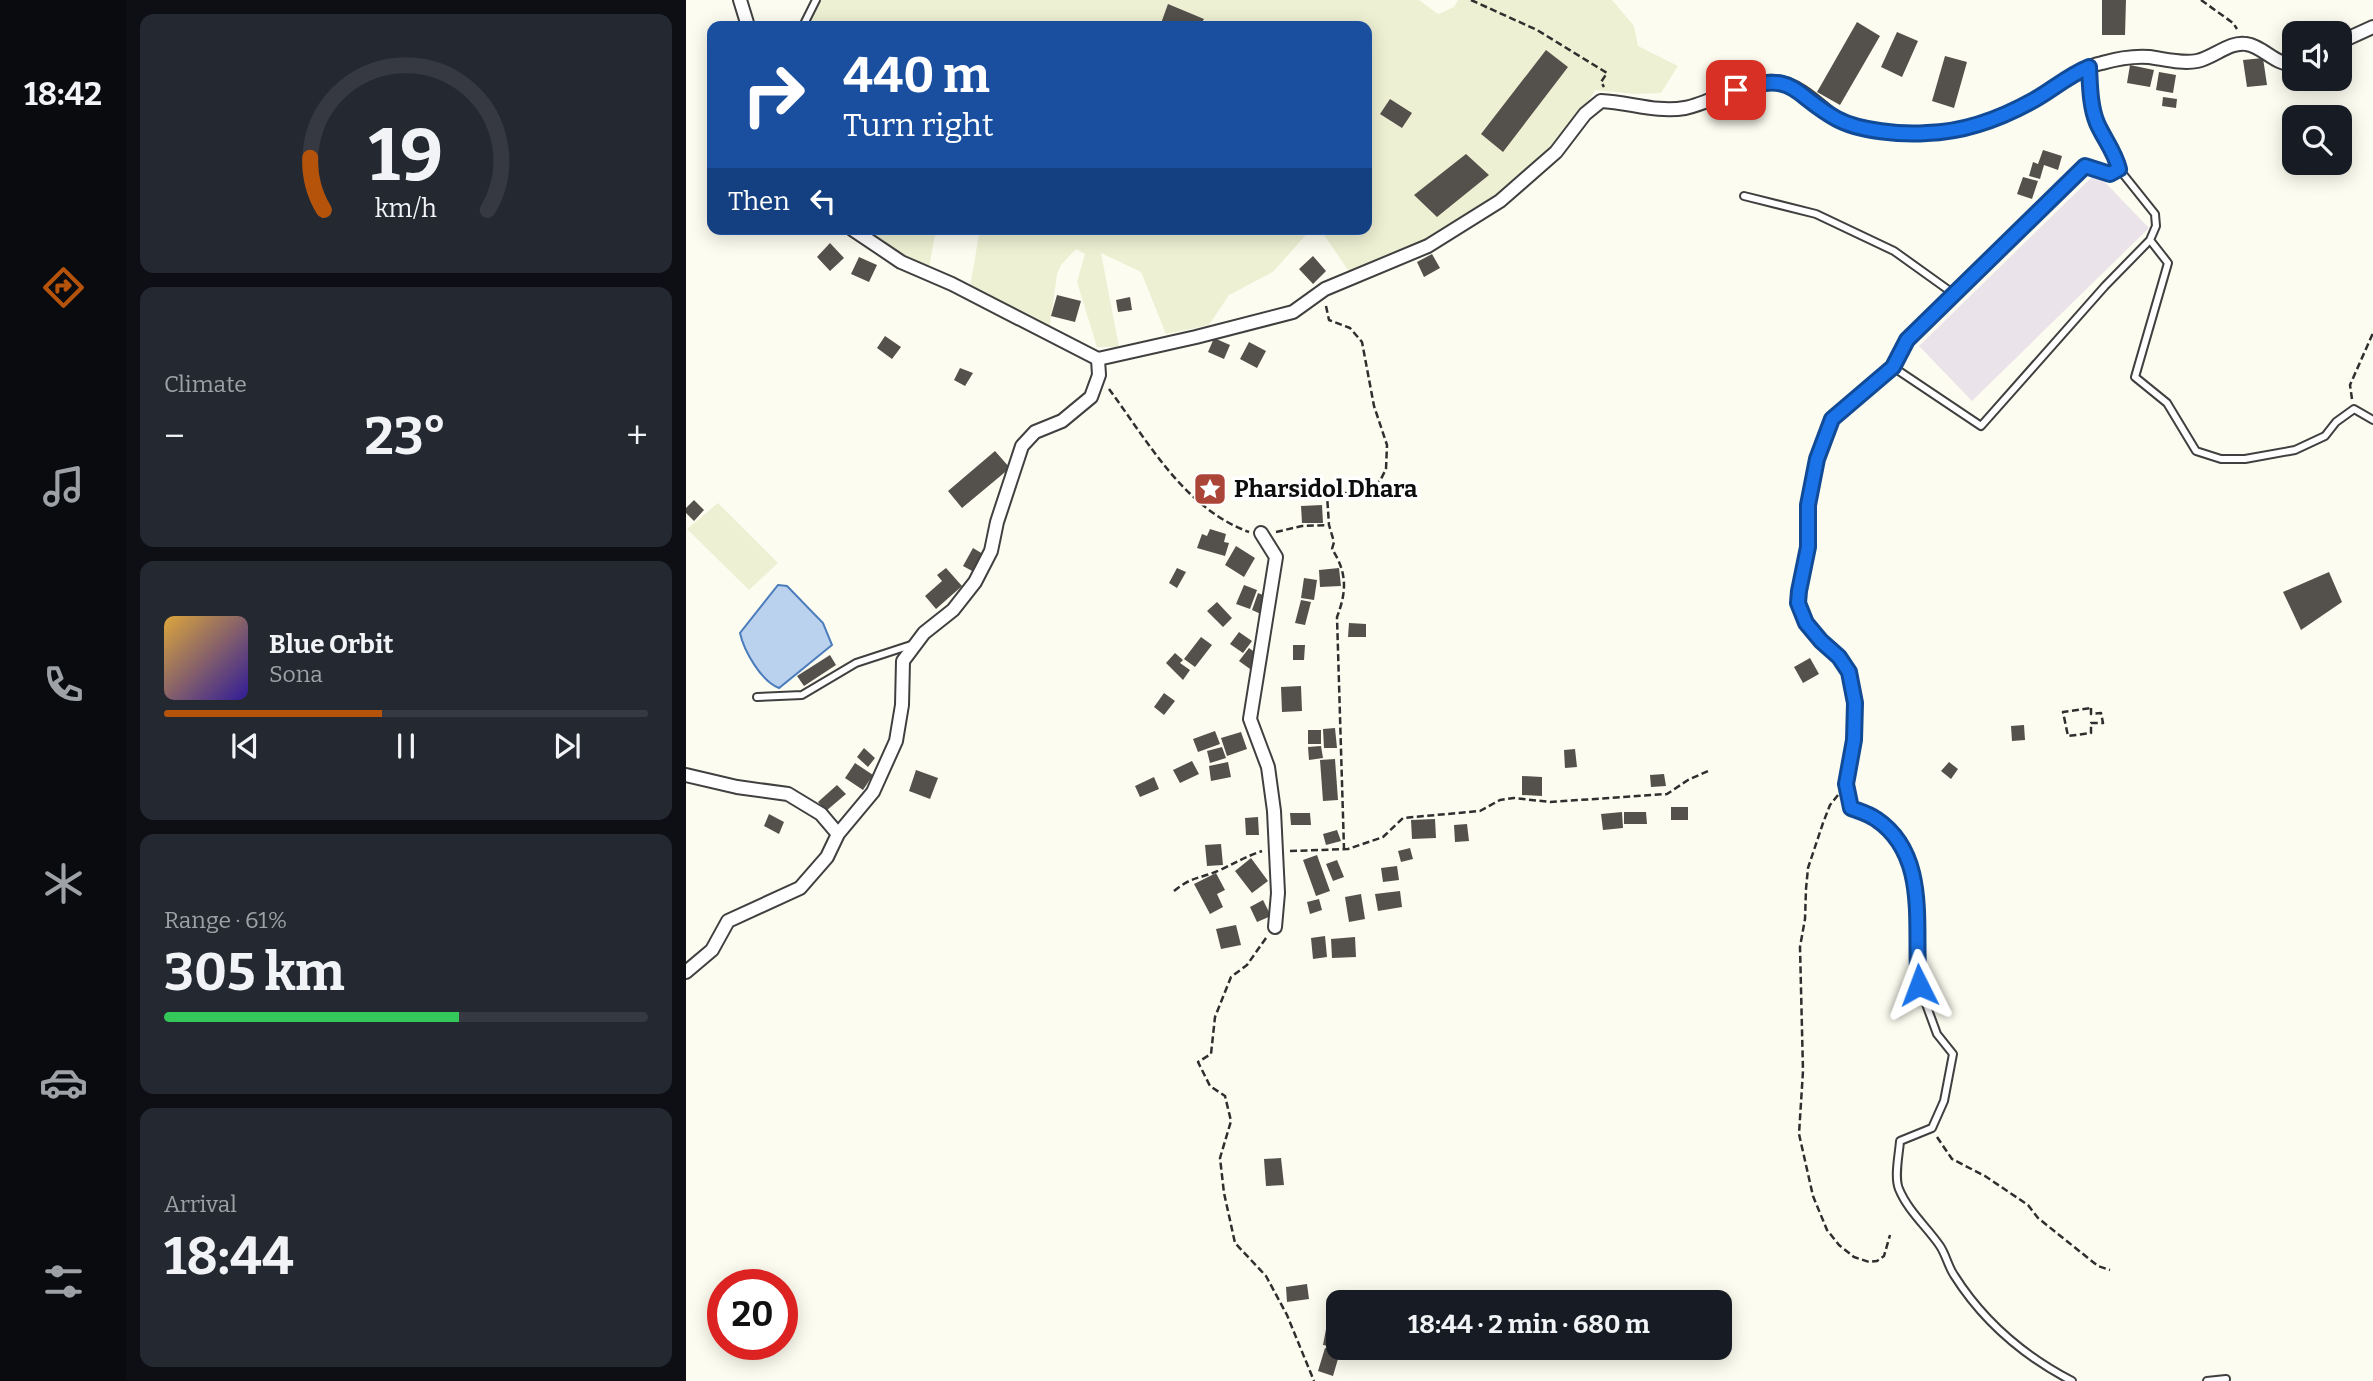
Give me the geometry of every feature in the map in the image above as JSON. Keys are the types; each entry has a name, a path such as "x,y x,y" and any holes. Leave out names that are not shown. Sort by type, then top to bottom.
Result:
{"street":[{"path":"740,0 746,21"},
{"path":"2352,37 2373,27"},
{"path":"861,235 901,262 952,284 1098,359 1293,312 1325,289 1428,246 1500,201 1556,152 1585,114 1601,101 1662,110 1687,107 1761,82 1783,83 1802,93 1838,120 1884,132 1926,134 1965,129 1999,117 2102,62 2145,57 2194,62 2233,46 2247,44 2282,62"},
{"path":"686,972 712,950 728,921 800,888 827,857 838,834 873,792 897,741 902,705 903,661 924,633 953,610 975,583 991,551 997,522 1022,446 1035,432 1062,421 1091,397 1099,375 1098,359"},
{"path":"1261,533 1276,557 1250,719 1268,766 1275,811 1278,893 1275,927"},
{"path":"686,775 737,787 788,794 821,814 838,834"}],"lane":[{"path":"806,21 816,0"},
{"path":"1893,367 1980,426 2105,286 2150,240 2156,226 2155,214 2119,169 2116,156 2097,122 2092,105 2089,67"},
{"path":"2073,1381 2045,1367 2008,1339 1983,1314 1952,1273 1942,1248 1909,1206 1898,1187 1900,1141 1931,1128 1944,1101 1953,1054 1937,1034 1919,985 1916,886 1903,852 1893,834 1875,818 1851,808 1846,784 1854,740 1855,703 1849,672 1839,657 1806,623 1798,603 1808,547 1808,505 1817,459 1832,419 1893,367 1907,340 2085,166 2110,174 2119,169"},
{"path":"1744,196 1816,214 1894,251 1954,294"},
{"path":"2150,240 2168,263 2135,377 2167,403 2196,451 2221,458 2245,459 2295,450 2326,436 2336,422 2354,409 2373,420"},
{"path":"757,698 802,695 856,663 917,643"},
{"path":"2207,1381 2226,1379"}],"path":[{"path":"1471,0 1537,30 1607,73 1601,82 1616,102"},
{"path":"2201,0 2233,23 2247,44"},
{"path":"1325,289 1329,320 1350,328 1362,342 1374,406 1387,445 1386,469 1380,481 1359,494 1334,492 1327,495 1329,525 1334,542 1332,549 1341,563 1345,596 1337,617 1344,849"},
{"path":"2354,409 2350,385 2373,333"},
{"path":"1099,375 1175,479 1205,509 1233,526 1254,534 1287,531 1301,526 1329,525"},
{"path":"2091,708 2091,714 2101,713 2103,723 2091,723 2091,733 2068,736 2063,712 2091,708"},
{"path":"1174,891 1187,880 1219,870 1265,850 1344,849 1383,837 1403,818 1480,811 1500,800 1514,798 1550,802 1667,794 1708,771"},
{"path":"1846,784 1830,805 1807,878 1805,919 1800,947 1802,1071 1799,1134 1814,1196 1827,1230 1839,1245 1854,1257 1869,1262 1877,1261 1884,1256 1890,1235"},
{"path":"1275,927 1247,965 1231,977 1215,1017 1211,1054 1198,1062 1210,1086 1225,1096 1231,1121 1220,1158 1224,1193 1235,1242 1266,1276 1287,1315 1314,1381"},
{"path":"1931,1128 1952,1159 1985,1176 2028,1205 2038,1218 2098,1266 2110,1270"}],"shaded area":[{"path":"2096,173 2149,228 1972,401 1919,346"}],"green space":[{"path":"821,0 1419,0 1438,14 1454,7 1458,0 1612,0 1634,26 1638,46 1678,66 1661,93 1635,94 1595,90 1578,121 1548,155 1511,188 1434,236 1350,273 1324,235 1372,235 1372,21 811,21"},
{"path":"870,235 935,235 929,268 894,251"},
{"path":"979,235 1306,235 1273,272 1229,295 1209,325 1166,334 1141,272 1101,253 1119,347 1097,347 1077,282 1085,254 1076,249 1061,265 1057,274 1050,326 970,287"},
{"path":"718,503 778,563 749,590 687,529"}],"water":[{"path":"778,585 787,586 823,623 832,645 779,688 766,679 754,665 740,633"}],"building":[{"path":"2102,0 2126,0 2125,35 2102,35"},
{"path":"1168,4 1204,19 1203,21 1162,21"},
{"path":"1857,22 1880,36 1840,105 1817,92"},
{"path":"1897,32 1918,41 1902,77 1881,67"},
{"path":"1546,50 1568,67 1503,152 1481,134"},
{"path":"1945,56 1967,62 1954,108 1932,101"},
{"path":"2263,58 2267,85 2247,87 2243,60"},
{"path":"2130,65 2154,70 2150,87 2127,83"},
{"path":"2159,72 2176,75 2173,93 2156,90"},
{"path":"2163,97 2177,99 2176,108 2162,106"},
{"path":"1390,99 1412,113 1402,128 1380,114"},
{"path":"2043,150 2062,156 2058,170 2044,165 2040,179 2029,176 2033,162 2038,164"},
{"path":"1466,154 1489,175 1437,217 1414,195"},
{"path":"2023,177 2038,181 2032,199 2017,194"},
{"path":"830,243 844,258 830,271 817,257"},
{"path":"1432,254 1440,268 1424,277 1417,262"},
{"path":"1313,256 1326,271 1313,284 1299,269"},
{"path":"859,257 877,265 869,282 851,274"},
{"path":"1057,295 1081,301 1075,322 1051,316"},
{"path":"1130,297 1132,310 1118,312 1116,300"},
{"path":"885,336 901,347 892,359 877,348"},
{"path":"1214,338 1230,345 1224,359 1208,352"},
{"path":"1249,342 1266,351 1257,368 1240,359"},
{"path":"960,368 973,373 965,386 954,380"},
{"path":"995,451 1010,468 962,508 948,491"},
{"path":"694,500 704,510 694,521 686,513 686,508"},
{"path":"1322,505 1323,523 1302,523 1301,506"},
{"path":"1210,529 1226,534 1224,542 1229,543 1225,556 1197,548 1202,534 1207,536"},
{"path":"1236,546 1255,558 1244,577 1225,565"},
{"path":"973,548 983,554 974,572 963,566"},
{"path":"946,568 962,586 936,609 925,596 942,581 937,575"},
{"path":"1177,568 1186,572 1177,588 1169,583"},
{"path":"1339,568 1341,586 1320,587 1319,570"},
{"path":"2329,572 2342,602 2301,630 2283,592"},
{"path":"1304,578 1317,580 1314,600 1301,598"},
{"path":"1244,585 1257,590 1250,609 1236,604"},
{"path":"1258,593 1270,598 1263,615 1252,610"},
{"path":"1301,600 1311,602 1305,625 1295,623"},
{"path":"1217,602 1232,618 1223,627 1207,611"},
{"path":"1349,623 1366,624 1366,637 1348,637"},
{"path":"1239,632 1252,641 1243,653 1230,644"},
{"path":"1201,637 1212,645 1195,667 1184,659"},
{"path":"1293,645 1305,645 1304,660 1293,660"},
{"path":"1249,648 1260,656 1250,669 1239,661"},
{"path":"1175,653 1183,660 1180,663 1190,670 1183,680 1166,663"},
{"path":"830,655 836,665 804,686 797,676"},
{"path":"1810,658 1819,674 1803,683 1794,667"},
{"path":"1301,686 1302,711 1282,712 1281,687"},
{"path":"1164,693 1175,701 1164,715 1154,707"},
{"path":"2024,725 2025,740 2012,741 2011,726"},
{"path":"1335,728 1337,748 1324,748 1323,729"},
{"path":"1308,730 1321,730 1321,744 1308,744"},
{"path":"1215,731 1220,744 1198,752 1193,739"},
{"path":"1241,732 1247,749 1227,756 1221,738"},
{"path":"1321,746 1323,758 1309,760 1308,747"},
{"path":"1222,747 1226,758 1210,763 1207,751"},
{"path":"864,748 875,758 868,767 857,757"},
{"path":"1575,749 1577,767 1565,768 1564,750"},
{"path":"1335,759 1338,800 1323,801 1320,760"},
{"path":"1192,761 1199,774 1180,783 1173,770"},
{"path":"1228,762 1231,777 1211,781 1209,766"},
{"path":"1949,762 1958,769 1951,779 1941,771"},
{"path":"855,763 873,775 863,790 845,778"},
{"path":"916,770 938,778 930,799 909,791"},
{"path":"1664,774 1666,786 1651,787 1650,775"},
{"path":"1522,776 1542,777 1542,796 1522,795"},
{"path":"1154,777 1159,789 1140,797 1135,786"},
{"path":"837,785 846,794 826,811 818,802"},
{"path":"1671,807 1688,807 1688,820 1671,820"},
{"path":"1622,812 1623,828 1603,830 1601,814"},
{"path":"1624,812 1646,812 1647,824 1624,824"},
{"path":"1290,813 1310,813 1311,825 1291,825"},
{"path":"769,814 784,822 779,834 764,826"},
{"path":"1258,817 1259,835 1246,835 1245,818"},
{"path":"1435,819 1436,838 1412,839 1411,820"},
{"path":"1467,824 1469,841 1455,842 1454,825"},
{"path":"1337,830 1341,841 1326,845 1323,834"},
{"path":"1221,844 1223,865 1207,866 1205,845"},
{"path":"1410,848 1413,859 1401,862 1398,851"},
{"path":"1317,855 1330,891 1316,896 1303,860"},
{"path":"1251,858 1268,881 1252,893 1235,871"},
{"path":"1337,860 1344,877 1333,881 1326,864"},
{"path":"1397,866 1399,880 1383,882 1381,868"},
{"path":"1216,873 1225,890 1217,894 1223,907 1210,914 1194,884"},
{"path":"1400,891 1402,907 1378,911 1375,894"},
{"path":"1361,894 1365,919 1349,922 1345,897"},
{"path":"1319,899 1322,910 1310,914 1307,902"},
{"path":"1263,900 1271,916 1257,922 1250,907"},
{"path":"1236,925 1241,945 1221,949 1216,929"},
{"path":"1325,936 1327,957 1313,959 1311,938"},
{"path":"1355,937 1356,957 1332,958 1331,939"},
{"path":"1281,1158 1284,1185 1266,1186 1264,1159"},
{"path":"1307,1284 1309,1299 1287,1302 1286,1287"},
{"path":"1326,1348 1326,1360 1338,1360 1333,1376 1318,1371"}],"place":[{"name":"Pharsidol Dhara","path":"1210,489"}],"route":[{"path":"1736,90 1761,82 1783,83 1802,93 1838,120 1884,132 1926,134 1965,129 1999,117 2034,100 2089,67 2092,105 2097,122 2116,156 2119,169 2110,174 2085,166 1907,340 1893,367 1832,419 1817,459 1808,505 1808,547 1798,603 1806,623 1839,657 1849,672 1855,703 1852,761 1846,784 1851,808 1875,818 1893,834 1910,868 1916,886 1918,910 1919,985"}]}
